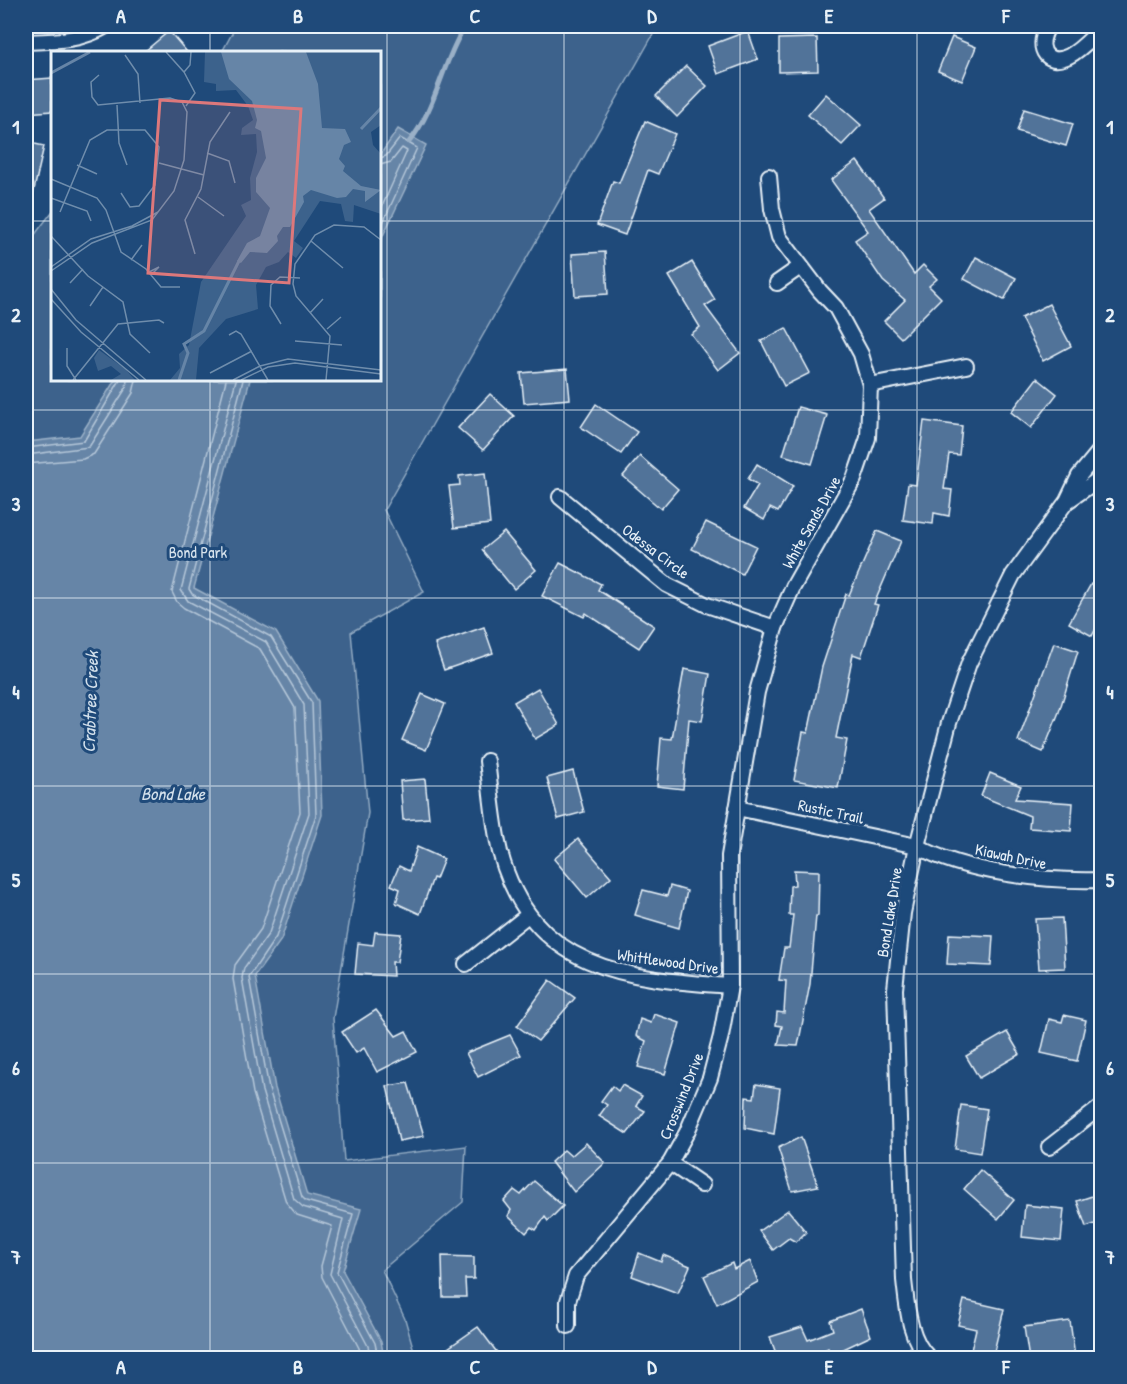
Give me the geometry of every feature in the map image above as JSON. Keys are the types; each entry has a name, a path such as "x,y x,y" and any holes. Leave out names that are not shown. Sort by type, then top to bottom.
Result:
{"street":[{"path":"26,42 71,39 105,26"},
{"path":"1049,26 1041,40 1042,49 1046,55 1054,59 1070,55 1101,28"},
{"name":"White Sands Drive","path":"737,808 757,692 775,628 793,587 854,479 864,454 871,413 870,385 861,354 847,326 836,308 800,267 779,237 772,209 769,176"},
{"path":"777,283 800,267"},
{"path":"870,385 966,366"},
{"name":"Bond Lake Drive","path":"925,1355 910,1322 905,1291 895,1007 902,923 917,846 949,723 969,663 1013,575 1067,501 1079,476 1101,448"},
{"name":"Bond Lake Drive","path":"1067,501 1101,477"},
{"name":"Odessa Circle","path":"560,497 667,585 707,604 775,628"},
{"name":"Whittlewood Drive","path":"487,761 501,854 512,885 528,915 567,949 610,971 671,982 730,986"},
{"name":"Rustic Trail","path":"737,808 917,846"},
{"name":"Crosswind Drive","path":"568,1326 568,1301 576,1276 670,1163 687,1132 710,1078 721,1036 730,986 729,856 737,808"},
{"name":"Kiawah Drive","path":"917,846 931,854 1023,877 1048,880 1101,880"},
{"path":"466,964 528,915"},
{"path":"1049,1148 1101,1106"},
{"path":"670,1163 702,1185"},
{"path":"908,1359 925,1355"}],"green space":[{"name":"Bond Lake","path":"236,26 658,26 384,510 424,592 351,632 368,813 333,1018 344,1161 466,1146 463,1202 382,1270 405,1319 416,1358 26,1358 26,239 30,241 51,213 51,381 381,381 381,51 223,51"}],"water":[{"path":"398,129 426,145 381,240 381,154"},
{"name":"Bond Lake","path":"114,381 250,381 194,588 276,632 318,701 322,815 281,940 255,976 275,1088 307,1195 361,1209 343,1271 381,1341 384,1358 26,1358 26,446 27,442 80,436"}],"building":[{"path":"169,31 186,51 145,51"},
{"path":"748,31 758,59 718,74 708,46"},
{"path":"952,37 976,47 962,81 938,71"},
{"path":"817,38 818,71 779,72 779,39"},
{"path":"686,66 707,86 677,117 656,96"},
{"path":"51,78 51,111 26,113 26,80"},
{"path":"826,94 861,125 842,145 808,115"},
{"path":"1024,109 1073,124 1066,146 1017,131"},
{"path":"645,121 675,134 658,174 648,170 625,235 597,225 613,181 619,183"},
{"path":"26,142 44,146 31,203 26,202"},
{"path":"857,161 884,198 869,209 914,274 923,265 937,279 929,286 941,298 901,338 884,321 905,300 883,281 855,240 868,231 831,180"},
{"path":"605,252 608,294 575,296 572,254"},
{"path":"976,257 1016,278 1004,300 964,279"},
{"path":"692,262 715,300 705,306 740,353 718,370 691,334 700,327 669,276"},
{"path":"1049,304 1071,346 1043,361 1021,318"},
{"path":"786,328 810,373 784,386 761,341"},
{"path":"567,369 570,399 524,403 521,373"},
{"path":"1037,378 1057,394 1031,428 1011,412"},
{"path":"490,394 514,416 483,450 458,428"},
{"path":"596,404 637,432 621,454 581,427"},
{"path":"798,407 827,415 812,464 783,455"},
{"path":"924,421 962,426 959,455 949,454 944,489 952,490 949,516 934,513 933,524 903,520 908,484 916,485"},
{"path":"640,456 678,489 661,509 623,476"},
{"path":"757,464 793,486 778,512 770,508 764,520 744,508 758,485 748,479"},
{"path":"485,473 490,524 454,528 449,486 460,485 459,476"},
{"path":"706,522 756,546 742,574 692,549"},
{"path":"877,531 901,541 874,604 878,605 861,657 853,654 836,738 847,740 838,788 794,780 803,732 808,733 822,667 846,594 849,595"},
{"path":"504,532 536,570 514,589 482,550"},
{"path":"560,563 601,584 598,590 654,626 639,648 586,613 584,617 542,596"},
{"path":"1091,584 1101,589 1101,619 1092,636 1069,623"},
{"path":"484,627 493,653 444,670 435,644"},
{"path":"1054,643 1078,651 1059,712 1043,752 1018,741"},
{"path":"684,669 710,674 702,721 689,719 683,789 657,786 661,738 672,739"},
{"path":"538,688 559,725 535,739 514,702"},
{"path":"422,694 445,704 426,750 402,740"},
{"path":"573,771 584,812 558,819 547,778"},
{"path":"990,773 1021,786 1015,799 1073,803 1071,831 1029,828 1030,816 981,796"},
{"path":"425,779 429,818 403,820 400,781"},
{"path":"578,839 611,877 587,898 554,859"},
{"path":"417,847 444,859 436,879 433,878 420,914 396,903 400,889 391,885 399,866 409,871"},
{"path":"794,870 819,871 818,916 816,916 810,984 798,1046 778,1045 782,1026 776,1025 777,1012 784,1013 786,981 779,980 784,948 789,948 793,915 789,915 790,886 795,885"},
{"path":"670,886 687,891 679,928 635,915 643,890 667,896"},
{"path":"1062,918 1065,968 1039,969 1035,919"},
{"path":"375,932 401,934 397,962 392,962 393,976 355,974 358,943 373,945"},
{"path":"949,934 993,936 991,966 947,964"},
{"path":"550,980 575,998 538,1041 517,1026"},
{"path":"376,1010 396,1036 406,1031 417,1052 377,1072 364,1048 356,1053 342,1032"},
{"path":"654,1014 680,1023 665,1074 638,1067 646,1041 636,1036 640,1019 651,1023"},
{"path":"1064,1015 1086,1020 1077,1061 1041,1053 1049,1019 1062,1022"},
{"path":"1007,1032 1020,1054 979,1078 966,1056"},
{"path":"510,1035 521,1055 478,1077 466,1053"},
{"path":"408,1083 424,1136 399,1141 387,1086"},
{"path":"756,1084 780,1088 774,1134 745,1128 746,1097 754,1098"},
{"path":"622,1085 642,1096 636,1106 645,1111 627,1134 599,1116 607,1105 601,1101 612,1086 618,1091"},
{"path":"961,1105 987,1109 980,1153 955,1149"},
{"path":"801,1137 818,1186 792,1191 778,1148"},
{"path":"586,1143 605,1163 574,1192 551,1162 564,1150 571,1156"},
{"path":"980,1170 1014,1200 998,1219 964,1189"},
{"path":"534,1181 563,1206 548,1221 545,1217 536,1230 531,1227 526,1233 508,1216 511,1210 504,1201 514,1190 521,1195"},
{"path":"1101,1193 1101,1222 1086,1227 1077,1201"},
{"path":"1025,1205 1064,1209 1061,1241 1022,1237"},
{"path":"788,1210 806,1232 796,1242 789,1238 773,1250 759,1231"},
{"path":"639,1253 661,1262 663,1255 690,1266 678,1293 632,1276"},
{"path":"442,1256 474,1257 474,1279 465,1279 466,1297 443,1297"},
{"path":"750,1261 758,1282 717,1304 704,1276 732,1263 734,1269"},
{"path":"964,1300 1004,1309 993,1356 971,1350 976,1329 958,1325"},
{"path":"861,1309 871,1336 831,1355 828,1348 806,1359 778,1359 770,1337 802,1327 808,1340 833,1330 830,1321"},
{"path":"1070,1321 1075,1357 1029,1359 1024,1327"},
{"path":"478,1327 502,1359 455,1359 448,1348"}],"waterway":[{"name":"Crabtree Creek","path":"409,142 426,115 450,55 465,26"}],"park label":[{"name":"Bond Park","path":"198,552"}]}
